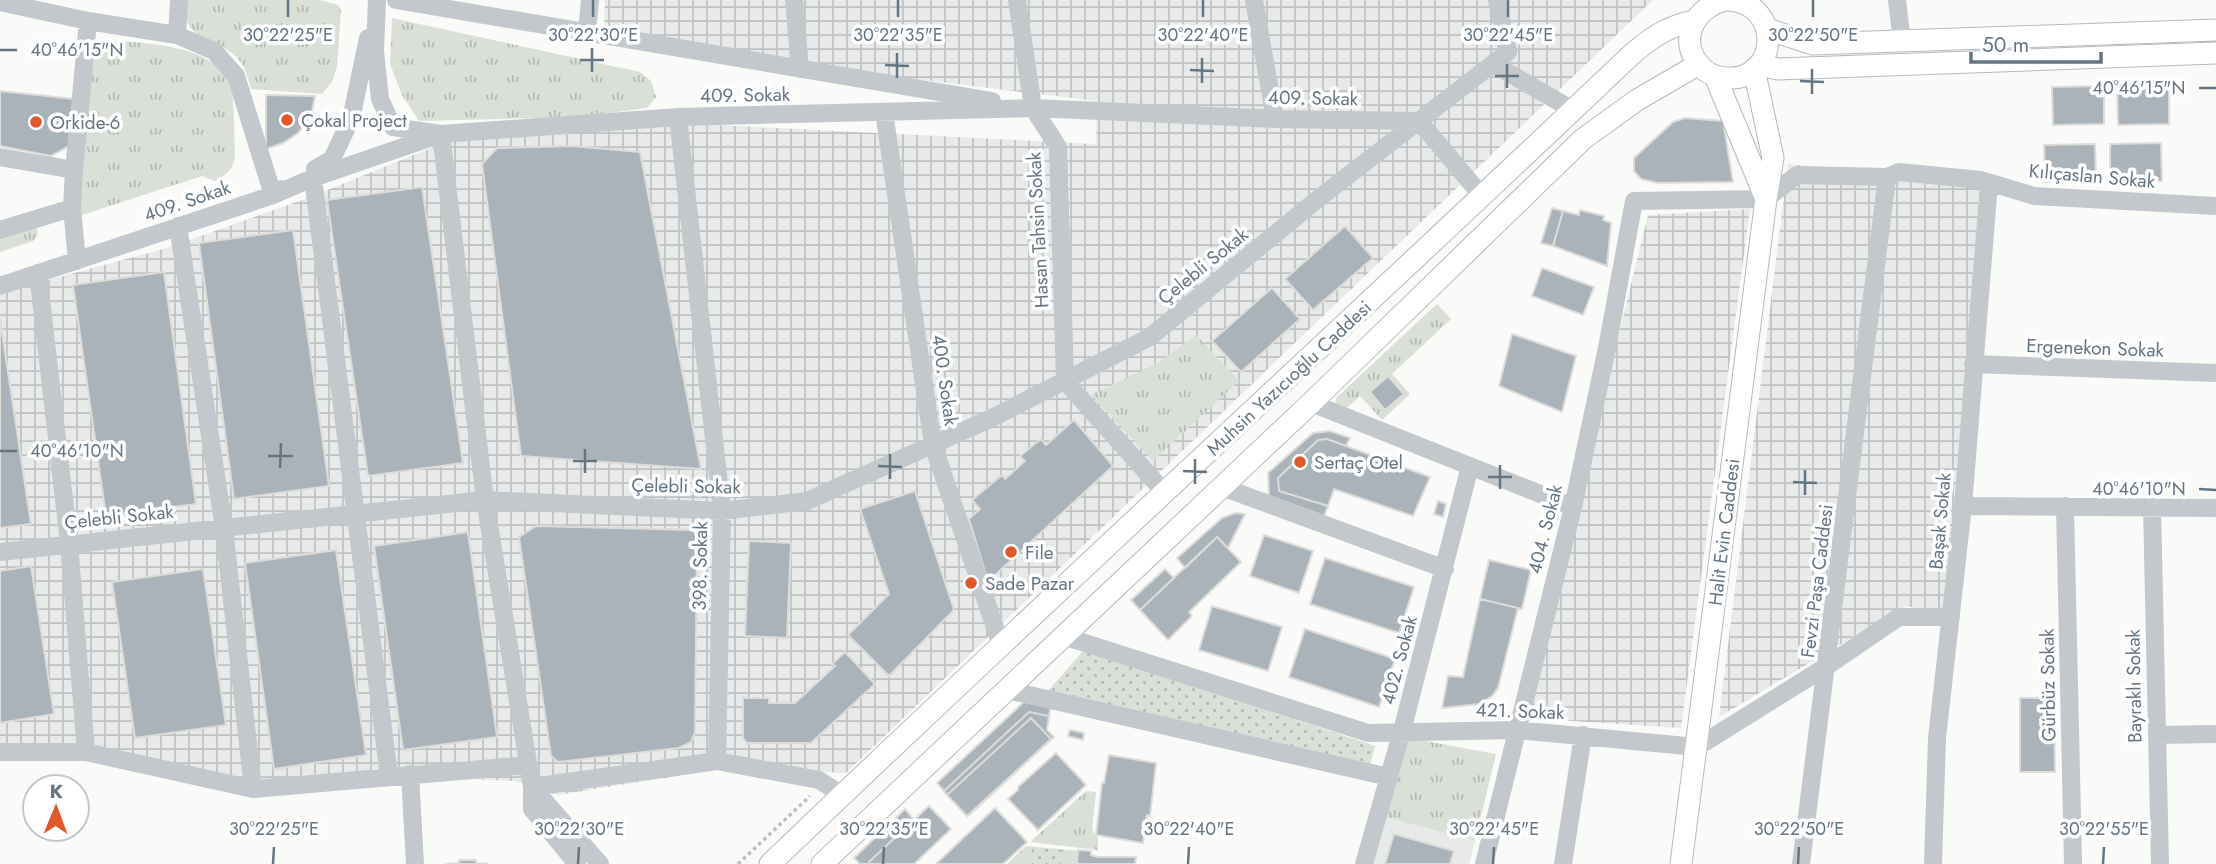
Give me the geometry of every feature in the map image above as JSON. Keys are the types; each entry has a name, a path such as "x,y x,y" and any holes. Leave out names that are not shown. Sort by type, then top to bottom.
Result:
{"main road":[{"path":"1737,1 1759,14 1768,29 1768,48 1757,67 1736,78 1707,70 1690,43 1690,32 1700,10 1710,5 1737,1"},
{"name":"Muhsin Yazıcıoğlu Caddesi","path":"770,864 1649,40 1700,10"},
{"path":"1768,29 1813,44 2216,30"},
{"path":"1757,67 1778,69 2216,53"},
{"name":"Halit Evin Caddesi","path":"1681,864 1773,158 1757,67"},
{"name":"Muhsin Yazıcıoğlu Caddesi","path":"822,864 1311,403 1583,139 1637,100 1707,70"},
{"name":"Halit Evin Caddesi","path":"1707,70 1766,199"}],"street":[{"path":"177,35 179,0"},
{"path":"377,0 375,51 380,99 393,127 441,134 485,500 532,787 532,810 577,864"},
{"path":"0,2 88,21 177,35 214,51 236,76 273,195 332,159 351,119 377,0"},
{"path":"396,0 1033,108"},
{"path":"587,32 590,0"},
{"path":"794,0 800,69"},
{"name":"Hasan Tahsin Sokak","path":"1017,0 1033,108 1058,147 1065,381"},
{"path":"1254,0 1275,119"},
{"path":"1497,0 1508,52 1493,64 1573,110"},
{"path":"1897,0 1902,42"},
{"path":"77,261 72,208 88,21"},
{"name":"Çelebli Sokak","path":"0,552 485,500 722,511 807,501 933,445 1150,337 1319,198 1493,64"},
{"name":"409. Sokak","path":"0,286 273,195 313,178 441,134 678,117 1033,108 1275,119 1419,121"},
{"name":"400. Sokak","path":"884,112 933,445 1001,646"},
{"name":"398. Sokak","path":"678,117 722,511 717,761"},
{"path":"1419,121 1482,196"},
{"path":"0,157 74,170"},
{"name":"Kılıçaslan Sokak","path":"1766,199 1797,175 1887,177 1899,172 1981,180 2034,196 2216,206"},
{"name":"Fevzi Paşa Caddesi","path":"1801,864 1828,666 1887,177"},
{"path":"313,178 389,776"},
{"name":"Başak Sokak","path":"1933,864 1937,738 1963,506 1989,183"},
{"name":"404. Sokak","path":"1484,864 1573,507 1608,348 1634,201 1766,199"},
{"path":"0,230 72,208"},
{"path":"178,226 224,528 253,789"},
{"path":"38,273 69,543 86,752"},
{"name":"Ergenekon Sokak","path":"1973,364 2216,373"},
{"path":"1065,381 1166,494"},
{"path":"1311,403 1573,507"},
{"name":"402. Sokak","path":"1364,864 1402,731 1470,466"},
{"path":"1222,487 1445,569"},
{"path":"1963,506 2216,508"},
{"name":"Gürbüz Sokak","path":"2066,506 2073,864"},
{"name":"Bayraklı Sokak","path":"2151,507 2160,864"},
{"path":"1697,747 1828,666 1899,617 1951,617"},
{"name":"421. Sokak","path":"1063,636 1368,733 1516,730 1697,747"},
{"path":"1007,690 1389,777"},
{"path":"2157,735 2216,734"},
{"path":"1563,864 1583,735"},
{"path":"0,752 86,752 253,789 528,765"},
{"path":"532,787 717,761 819,780 842,795"},
{"path":"410,774 415,864"},
{"path":"532,787 600,864"}],"path":[{"path":"738,864 824,783"}],"shaded area":[{"path":"605,0 1653,0 846,773 728,768 557,795 515,781 389,776 253,789 86,752 0,752 0,293 167,248 305,199 483,127 675,123 1096,144 1097,101 604,41"},
{"path":"1788,164 1980,183 1946,613 1905,606 1719,717"},
{"path":"1750,209 1681,728 1525,718 1648,215"},
{"path":"1384,817 1475,841 1469,864 1371,864"}],"green space":[{"path":"185,0 319,0 338,5 341,11 337,66 333,80 322,94 251,89 245,70 237,58 193,30 185,13"},
{"path":"392,18 640,72 651,81 656,97 647,108 578,117 419,121 402,95 390,64"},
{"path":"110,41 176,48 208,60 220,69 229,80 233,105 235,156 233,165 226,174 215,181 202,176 82,215 78,212 91,56 102,43"},
{"path":"36,226 38,234 33,241 0,252 0,232"},
{"path":"1437,304 1451,319 1392,374 1410,394 1382,420 1360,396 1343,411 1335,406 1336,398"},
{"path":"1196,335 1239,381 1153,461 1091,395 1158,363"},
{"path":"1084,650 1375,746 1370,766 1047,692"},
{"path":"1409,738 1496,754 1475,841 1384,817"},
{"path":"1086,791 1096,792 1092,830 1098,838 1098,850 1030,842"},
{"path":"1026,846 1078,851 1076,864 1007,864"},
{"path":"1032,847 1063,850 1061,864 1031,864"}],"building":[{"path":"2104,86 2104,124 2053,125 2052,87"},
{"path":"2169,86 2169,124 2118,125 2117,87"},
{"name":"Orkide-6","path":"0,91 74,99 71,145 51,156 0,146"},
{"name":"Çokal Project","path":"266,95 315,96 311,116 298,133 283,143 266,149"},
{"path":"1685,118 1723,121 1733,182 1658,183 1641,179 1634,171 1634,158 1673,122"},
{"path":"2161,143 2162,181 2110,182 2110,144"},
{"path":"2095,144 2096,181 2045,182 2044,145"},
{"path":"572,146 640,152 701,469 521,456 482,164 497,148"},
{"path":"422,187 463,463 368,476 327,200"},
{"path":"1552,208 1563,211 1553,246 1541,243"},
{"path":"1580,210 1604,216 1603,220 1611,223 1607,266 1553,246 1563,211 1579,215"},
{"path":"1345,226 1373,258 1313,310 1285,279"},
{"path":"293,230 329,486 234,499 199,243"},
{"path":"1542,268 1594,287 1583,315 1532,296"},
{"path":"164,272 196,504 106,516 73,285"},
{"path":"1272,288 1300,319 1241,372 1212,341"},
{"path":"0,319 31,524 0,528"},
{"path":"1512,334 1576,356 1562,412 1499,386"},
{"path":"1388,376 1404,394 1385,410 1370,392"},
{"path":"1074,420 1113,466 994,576 986,575 969,519 980,509 972,500 1002,475 1005,479 1025,461 1020,456 1041,439 1046,445"},
{"path":"1330,431 1350,438 1346,446 1327,439 1318,440 1278,478 1279,491 1328,506 1324,516 1269,496 1268,473 1313,433"},
{"path":"1327,439 1430,477 1413,516 1334,489 1328,506 1279,491 1278,478 1318,440"},
{"path":"915,491 954,610 889,676 848,635 889,594 860,509"},
{"path":"1438,501 1446,504 1443,517 1434,514"},
{"path":"1235,513 1245,514 1228,548 1217,537 1185,568 1177,558 1222,518"},
{"path":"536,526 694,530 697,539 695,732 691,742 679,748 558,762 551,756 519,537"},
{"path":"468,532 497,737 403,750 374,546"},
{"path":"1264,535 1313,551 1299,593 1250,576"},
{"path":"1217,537 1241,562 1189,612 1192,616 1168,640 1140,610"},
{"path":"749,541 791,543 787,638 745,636"},
{"path":"336,550 366,755 274,769 245,563"},
{"path":"1325,558 1414,587 1399,633 1310,604"},
{"path":"1489,560 1531,570 1522,609 1480,599"},
{"path":"31,566 54,714 0,723 0,571"},
{"path":"203,569 226,725 135,738 112,582"},
{"path":"1165,569 1174,578 1140,610 1131,600"},
{"path":"1480,599 1518,608 1498,688 1492,696 1479,704 1442,708 1448,676 1463,677"},
{"path":"1212,606 1282,627 1268,671 1199,650"},
{"path":"1305,629 1395,659 1379,707 1289,677"},
{"path":"845,652 875,684 811,743 747,743 743,738 743,698 769,698 769,703 795,703 835,666 832,664"},
{"path":"2020,698 2054,698 2055,772 2020,772"},
{"path":"1025,701 1051,705 1049,716 1029,712 944,791 937,783"},
{"path":"1029,712 1049,716 1047,730 1054,737 968,816 1051,739 1031,718 947,795 944,791"},
{"path":"1031,718 1051,739 967,816 947,795"},
{"path":"1070,730 1084,733 1083,740 1068,736"},
{"path":"1056,753 1086,785 1038,830 1008,799"},
{"path":"1109,755 1156,763 1150,816 1147,815 1143,843 1096,835 1102,783"},
{"path":"929,806 951,829 914,864 870,864 869,862"},
{"path":"995,808 1027,842 1003,864 936,864"},
{"path":"905,809 914,820 869,862 870,864 860,864 854,858"},
{"path":"1394,834 1454,851 1450,864 1385,864"},
{"path":"1078,850 1091,851 1091,855 1098,857 1136,857 1135,864 1077,864"},
{"path":"459,860 476,860 476,863 488,864 445,864 459,863"}],"place":[{"name":"Çokal Project","path":"287,120"},
{"name":"Orkide-6","path":"36,122"},
{"name":"Sertaç Otel","path":"1300,462"},
{"name":"File","path":"1011,552"},
{"name":"Sade Pazar","path":"971,583"}]}
